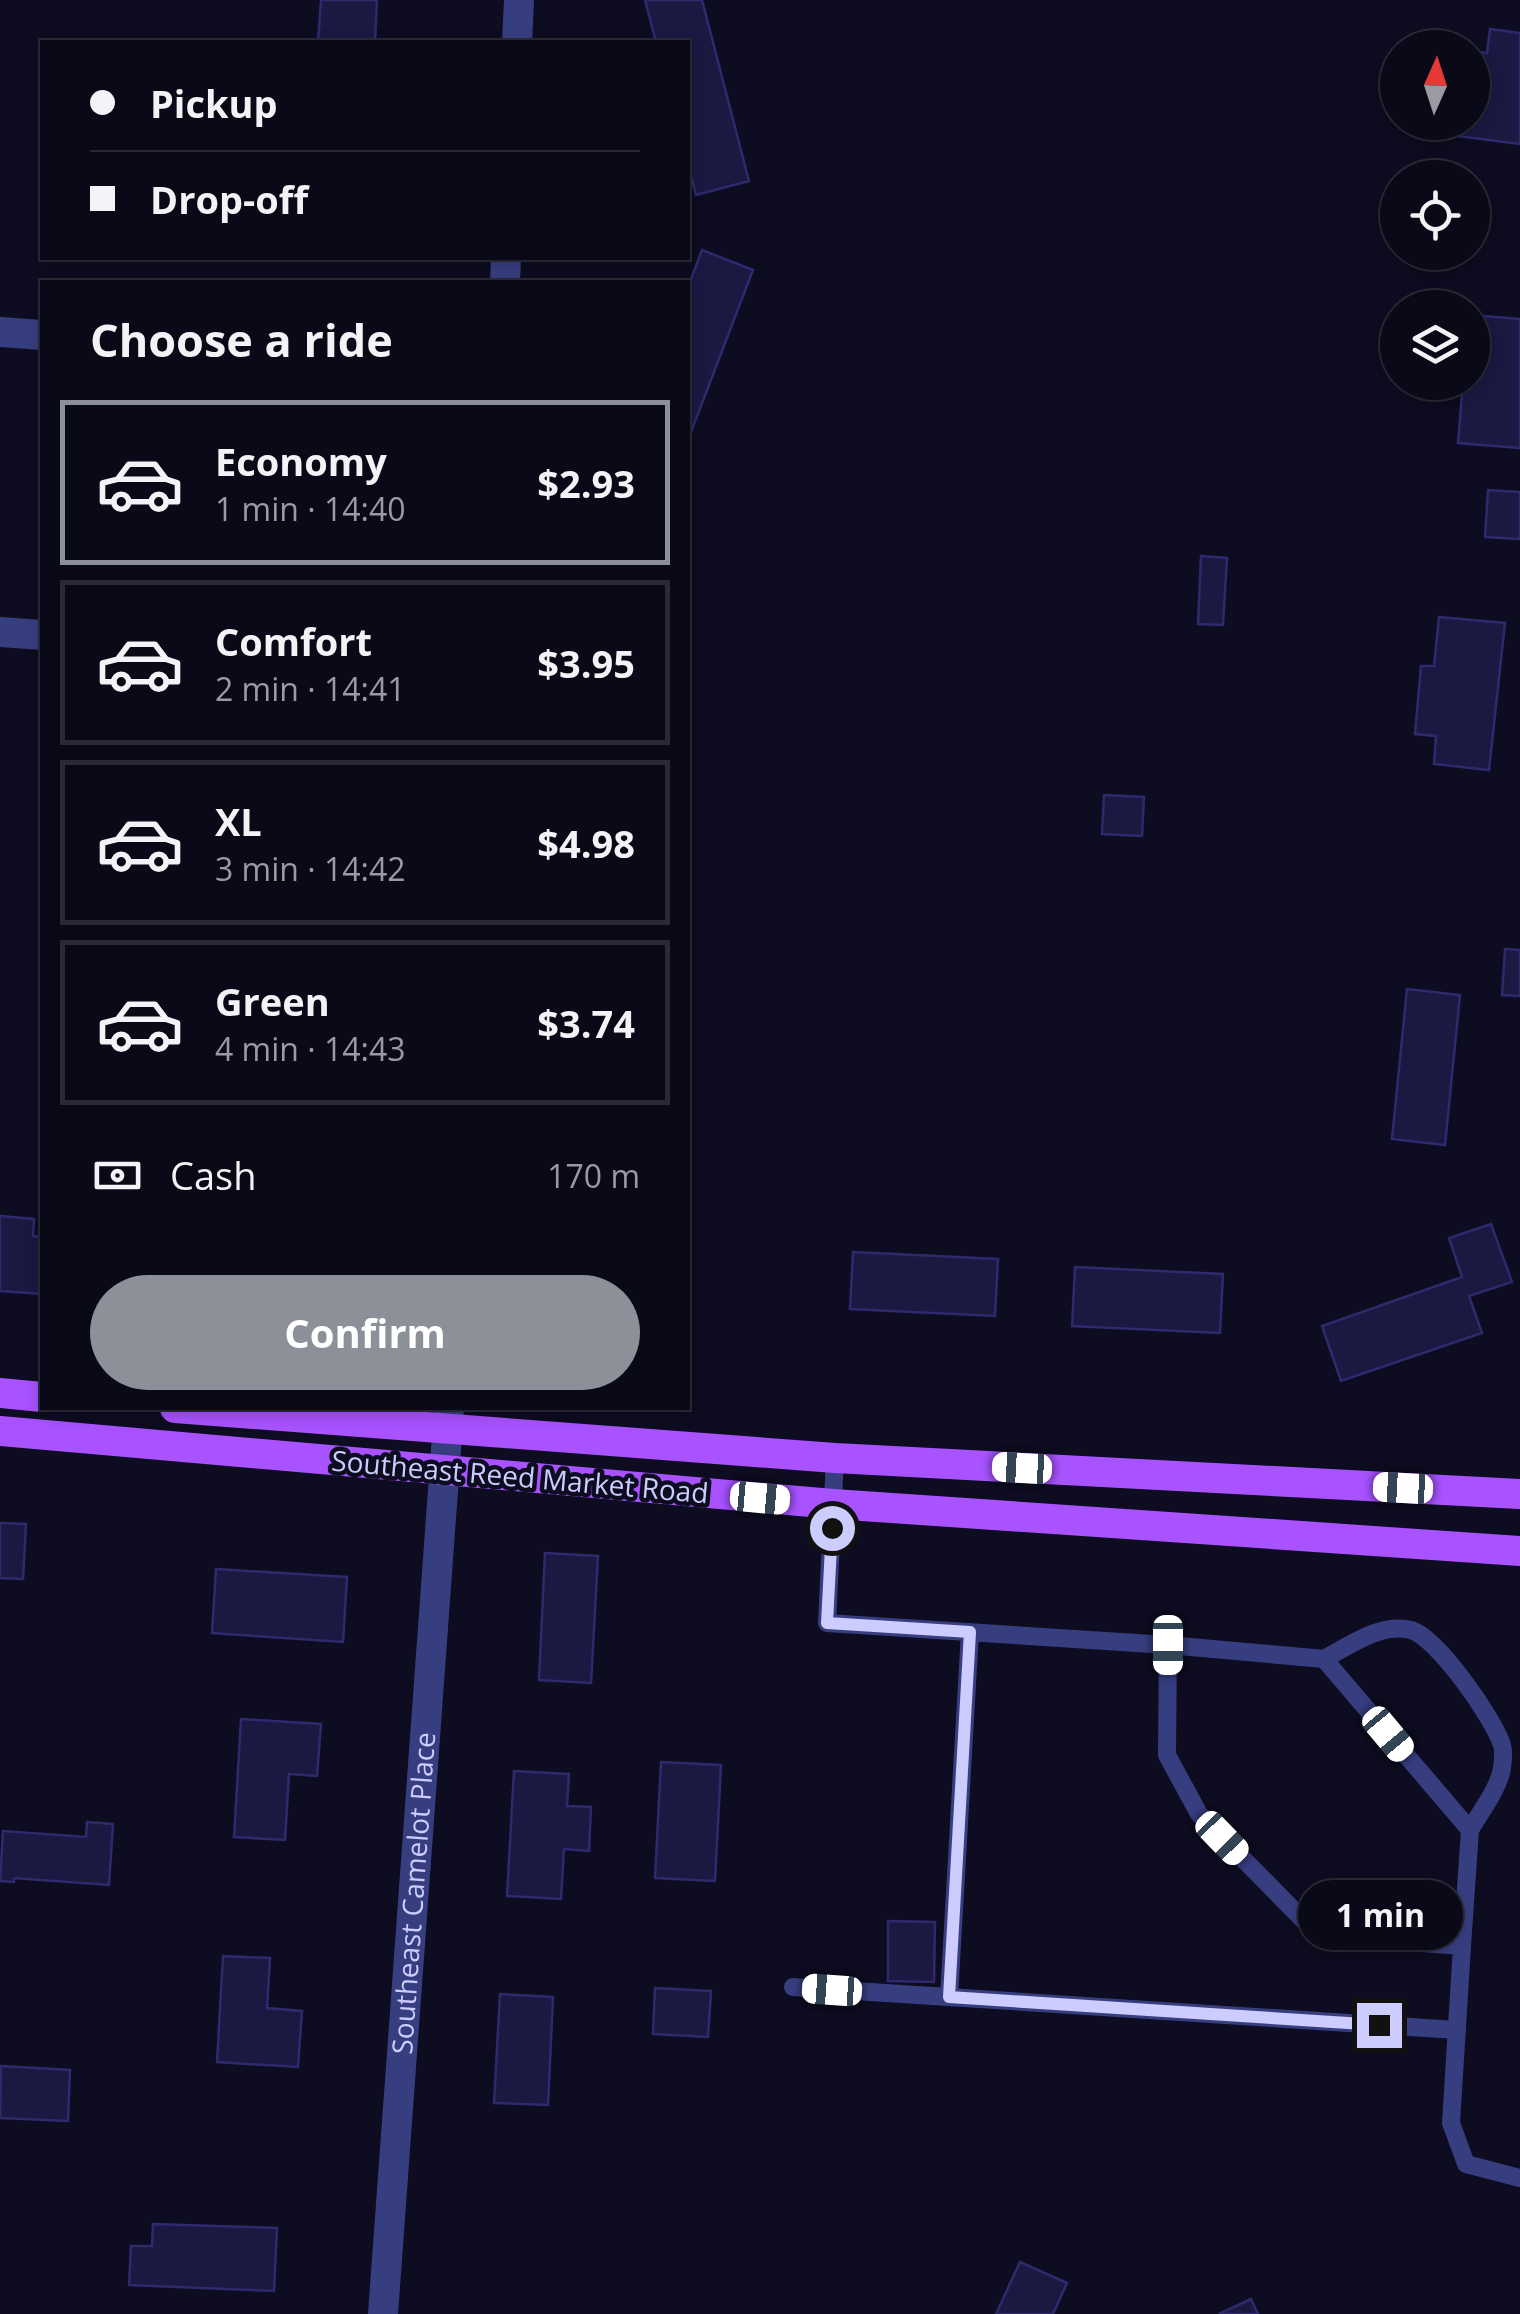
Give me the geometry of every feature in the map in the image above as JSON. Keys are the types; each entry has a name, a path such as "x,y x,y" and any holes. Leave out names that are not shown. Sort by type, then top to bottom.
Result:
{"main road":[{"path":"0,1393 40,1397"},
{"name":"Southeast Reed Market Road","path":"225,1410 448,1419 836,1458 1520,1494"},
{"name":"Southeast Reed Market Road","path":"0,1431 833,1504 1520,1552"}],"street":[{"path":"517,40 519,0"},
{"path":"0,332 40,335"},
{"path":"0,632 40,635"},
{"name":"Southeast Camelot Place","path":"384,2314 448,1419"}],"lane":[{"path":"836,1458 827,1623 1324,1659 1368,1636 1389,1630 1412,1630 1429,1640 1470,1690 1502,1745 1502,1772 1470,1830 1451,2123 1466,2164 1520,2178"},
{"path":"949,1997 970,1632"},
{"path":"1168,1645 1167,1755 1199,1814 1318,1936 1462,1946"},
{"path":"1324,1659 1470,1830"},
{"path":"793,1987 1457,2030"}],"building":[{"path":"321,0 377,0 375,40 318,40"},
{"path":"645,0 702,0 749,181 696,195 690,172 690,40 655,40"},
{"path":"1490,30 1520,33 1520,144 1488,140"},
{"path":"702,250 753,270 690,435 690,282"},
{"path":"1490,316 1520,319 1520,448 1458,443 1462,400 1490,400"},
{"path":"1488,490 1520,492 1520,539 1485,537"},
{"path":"1201,556 1227,558 1223,625 1198,624"},
{"path":"1439,617 1505,623 1489,770 1434,764 1436,736 1415,734 1421,666 1434,666"},
{"path":"1104,795 1144,797 1142,836 1102,834"},
{"path":"1505,949 1520,950 1520,996 1502,995"},
{"path":"1407,989 1460,995 1445,1145 1392,1139"},
{"path":"0,1216 34,1219 33,1236 40,1237 40,1294 0,1291"},
{"path":"1491,1224 1512,1282 1469,1296 1482,1333 1341,1381 1322,1326 1462,1277 1449,1238"},
{"path":"853,1252 998,1259 995,1316 850,1309"},
{"path":"1075,1267 1223,1274 1220,1333 1072,1326"},
{"path":"0,1523 26,1524 23,1579 0,1578"},
{"path":"545,1553 598,1556 591,1683 539,1680"},
{"path":"216,1569 347,1577 343,1642 212,1633"},
{"path":"241,1719 321,1724 317,1776 289,1774 285,1840 234,1837"},
{"path":"661,1762 721,1765 715,1881 655,1878"},
{"path":"514,1771 569,1774 567,1806 591,1807 589,1851 564,1849 561,1899 507,1896"},
{"path":"87,1822 113,1824 109,1885 14,1878 14,1882 0,1881 3,1831 86,1837"},
{"path":"888,1921 935,1922 934,1982 888,1981"},
{"path":"223,1956 270,1958 267,2008 302,2011 298,2067 217,2062"},
{"path":"655,1988 711,1991 708,2037 653,2034"},
{"path":"500,1994 553,1997 548,2105 494,2103"},
{"path":"1,2066 70,2070 68,2121 0,2118"},
{"path":"153,2224 277,2228 274,2291 129,2285 131,2246 152,2246"},
{"path":"1020,2262 1067,2283 1053,2314 996,2314"},
{"path":"1251,2299 1258,2314 1219,2314"}],"route":[{"path":"832,1528 827,1623 970,1632 949,1997 1379,2025"}]}
